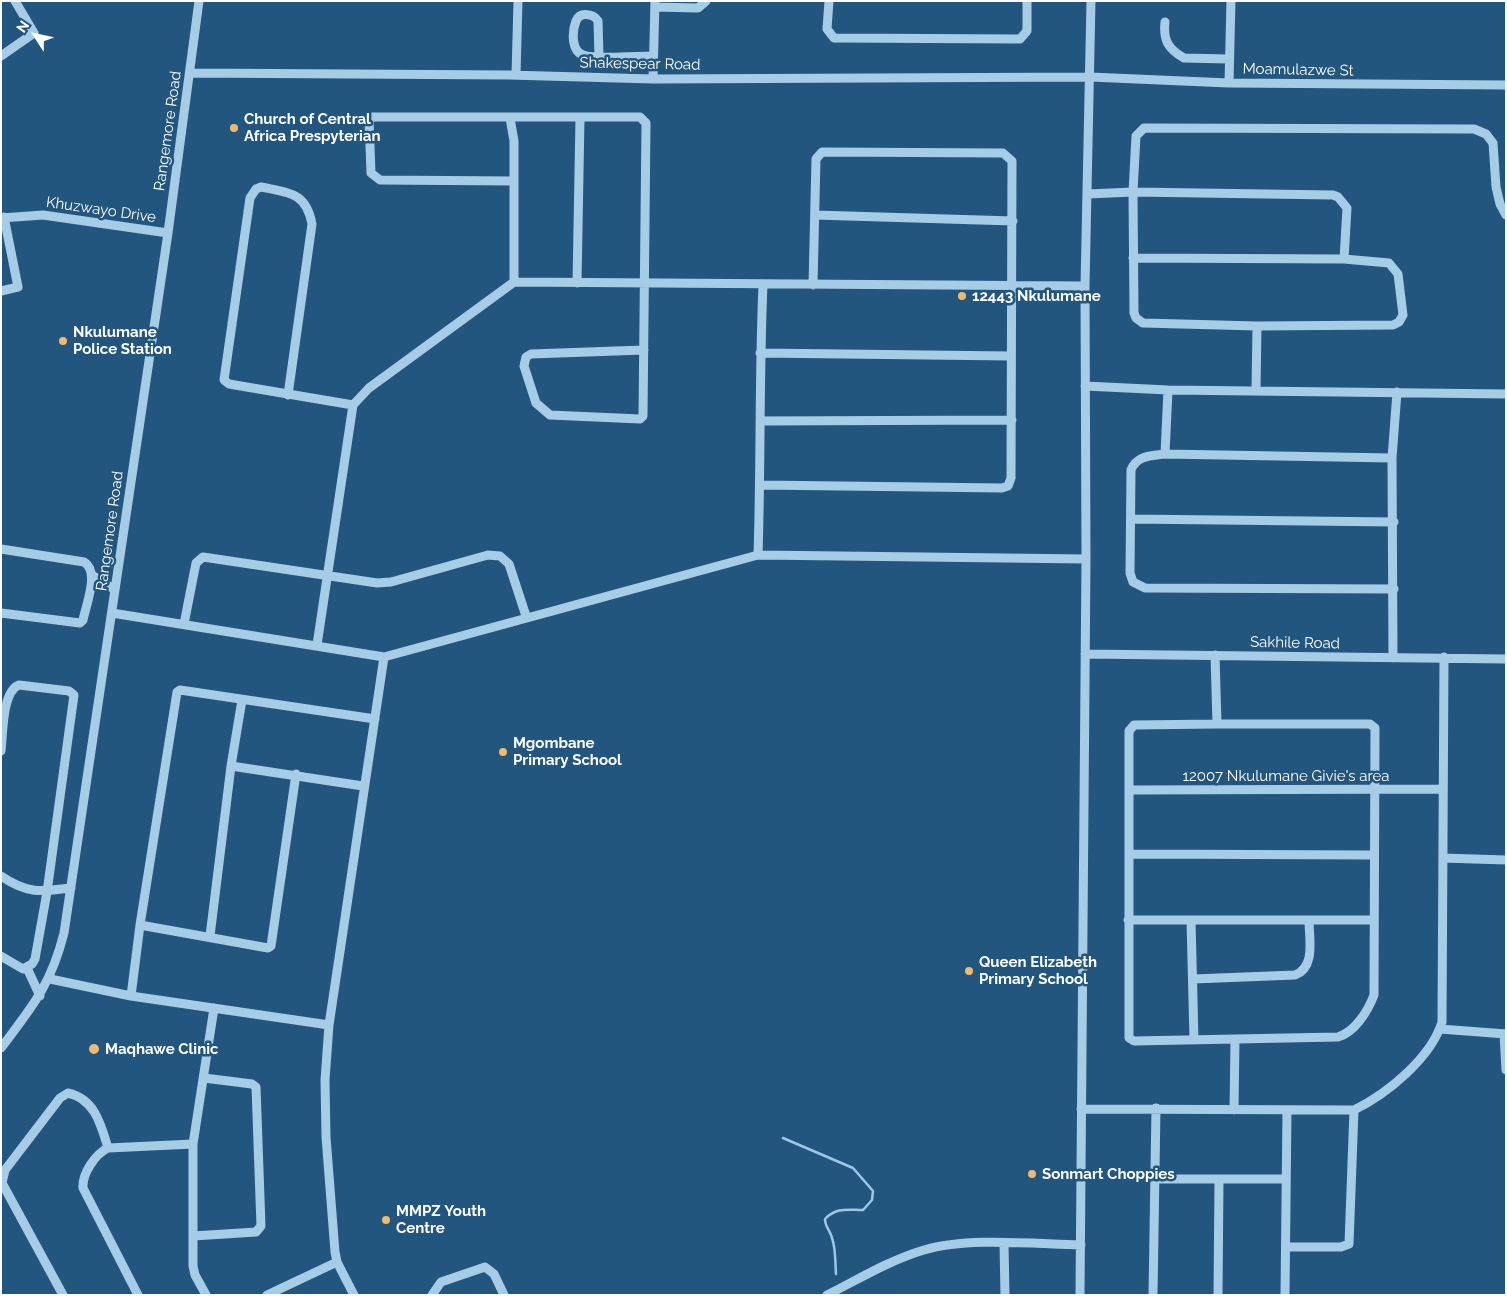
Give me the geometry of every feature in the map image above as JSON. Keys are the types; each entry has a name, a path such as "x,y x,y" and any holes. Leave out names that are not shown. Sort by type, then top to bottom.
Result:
{"street":[{"path":"1,56 34,33 15,1"},
{"name":"Rangemore Road","path":"2,1046 40,996 50,979 64,933 168,233 199,1"},
{"path":"516,75 518,1"},
{"path":"653,78 655,4 698,8 706,1"},
{"path":"828,1 827,29 834,38 1020,39 1027,31 1027,1"},
{"path":"1080,1295 1086,559 1085,286 1091,1"},
{"path":"1229,83 1231,1"},
{"path":"599,56 598,21 595,17 582,15 576,21 574,45 578,52 584,56 599,56 653,56"},
{"path":"1165,22 1164,35 1167,44 1178,55 1184,58 1229,59"},
{"name":"Shakespear Road","path":"190,74 516,75 653,78 1090,77"},
{"name":"Moamulazwe St","path":"1090,77 1229,83 1506,85"},
{"path":"513,181 380,180 372,172 368,122 372,117 640,117 646,123 644,414 640,419 550,415 536,403 524,366 526,357 531,354 644,350"},
{"path":"510,118 514,141 514,282"},
{"path":"577,283 580,118"},
{"path":"1133,258 1344,259 1389,262 1398,274 1403,316 1399,322 1393,325 1257,326 1143,323 1136,318 1134,313 1133,258 1133,192 1136,136 1144,128 1474,129 1486,134 1494,143 1496,187 1500,204 1506,215"},
{"path":"760,485 1002,488 1008,486 1011,478 1012,161 1003,153 822,152 816,159 813,285"},
{"path":"288,395 312,224 310,211 301,199 291,193 261,187 256,189 250,198 224,380 229,384 288,395 353,405"},
{"path":"1088,194 1133,192 1332,195 1338,197 1347,208 1344,259"},
{"name":"Khuzwayo Drive","path":"3,217 43,214 168,233"},
{"path":"815,215 1013,221"},
{"path":"1,291 18,287 3,217"},
{"path":"317,645 353,405 369,388 514,282 1085,286"},
{"path":"758,555 761,421 760,353 763,285"},
{"path":"1256,390 1257,326"},
{"path":"760,353 1010,356"},
{"path":"1085,386 1168,390 1506,394"},
{"path":"1166,454 1168,390"},
{"path":"1393,658 1394,522 1392,458 1397,392"},
{"path":"761,421 1012,420"},
{"path":"1392,458 1166,454 1141,458 1133,464 1131,470 1130,572 1133,582 1145,588 1394,589"},
{"path":"1131,519 1394,522"},
{"path":"1,549 84,562 90,566 92,575 83,620 80,623 1,613"},
{"path":"184,624 196,563 203,557 385,583 488,555 500,556 509,564 526,616"},
{"path":"112,613 384,657 526,616 758,555 1086,559"},
{"path":"92,575 115,590"},
{"name":"Sakhile Road","path":"1085,654 1506,659"},
{"path":"1215,656 1216,724"},
{"path":"354,1295 337,1262 326,1137 325,1080 329,1025 384,657"},
{"path":"1081,1109 1354,1110 1372,1101 1400,1080 1440,1029 1442,1022 1444,657"},
{"path":"1,751 8,696 13,687 18,685 69,691 74,695 47,892 35,959 27,968 17,967 1,956"},
{"path":"131,996 175,695 180,690 375,720"},
{"path":"210,936 231,766 242,700"},
{"path":"1371,724 1375,728 1373,855 1374,995 1368,1010 1351,1030 1338,1037 1134,1041 1129,1038 1130,790 1129,731 1131,726 1371,724"},
{"path":"231,766 296,774 364,786"},
{"path":"140,925 210,936 268,948 271,946 296,774"},
{"name":"12007 Nkulumane Givie's area","path":"1130,790 1443,789"},
{"path":"1129,854 1373,855"},
{"path":"1443,858 1506,860"},
{"path":"1,876 19,888 47,892 71,888"},
{"path":"1128,920 1374,920"},
{"path":"1191,920 1194,1040"},
{"path":"1193,978 1295,975 1302,973 1309,964 1309,920"},
{"path":"27,968 40,996"},
{"path":"50,979 131,996 329,1025"},
{"path":"206,1295 194,1271 193,1144 214,1008"},
{"path":"1440,1029 1505,1034 1506,1070"},
{"path":"1234,1110 1235,1040"},
{"path":"193,1236 256,1232 261,1226 256,1087 252,1084 204,1078"},
{"path":"63,1295 2,1183 2,1177 60,1098 68,1093 84,1101 96,1112 108,1148"},
{"path":"1153,1295 1153,1179 1156,1108"},
{"path":"1285,1295 1287,1110"},
{"path":"1286,1247 1341,1247 1349,1244 1354,1110"},
{"path":"138,1295 82,1188 86,1172 100,1154 108,1148 193,1144"},
{"path":"1153,1179 1285,1179"},
{"path":"1218,1295 1219,1180"},
{"path":"827,1295 883,1266 924,1250 965,1244 1081,1245"},
{"path":"1004,1244 1005,1295"},
{"path":"268,1295 337,1262"},
{"path":"432,1295 441,1282 486,1268 494,1274 504,1295"}],"waterway":[{"path":"783,1138 853,1168 873,1191 872,1200 863,1210 838,1211 825,1219 834,1247 836,1274"}],"place":[{"name":"Church of Central Africa Prespyterian","path":"234,128"},
{"name":"12443 Nkulumane","path":"962,296"},
{"name":"Nkulumane Police Station","path":"63,341"},
{"name":"Mgombane Primary School","path":"503,752"},
{"name":"Queen Elizabeth Primary School","path":"969,971"},
{"name":"Maqhawe Clinic","path":"94,1049"},
{"name":"Sonmart Choppies","path":"1032,1174"},
{"name":"MMPZ Youth Centre","path":"386,1220"}]}
